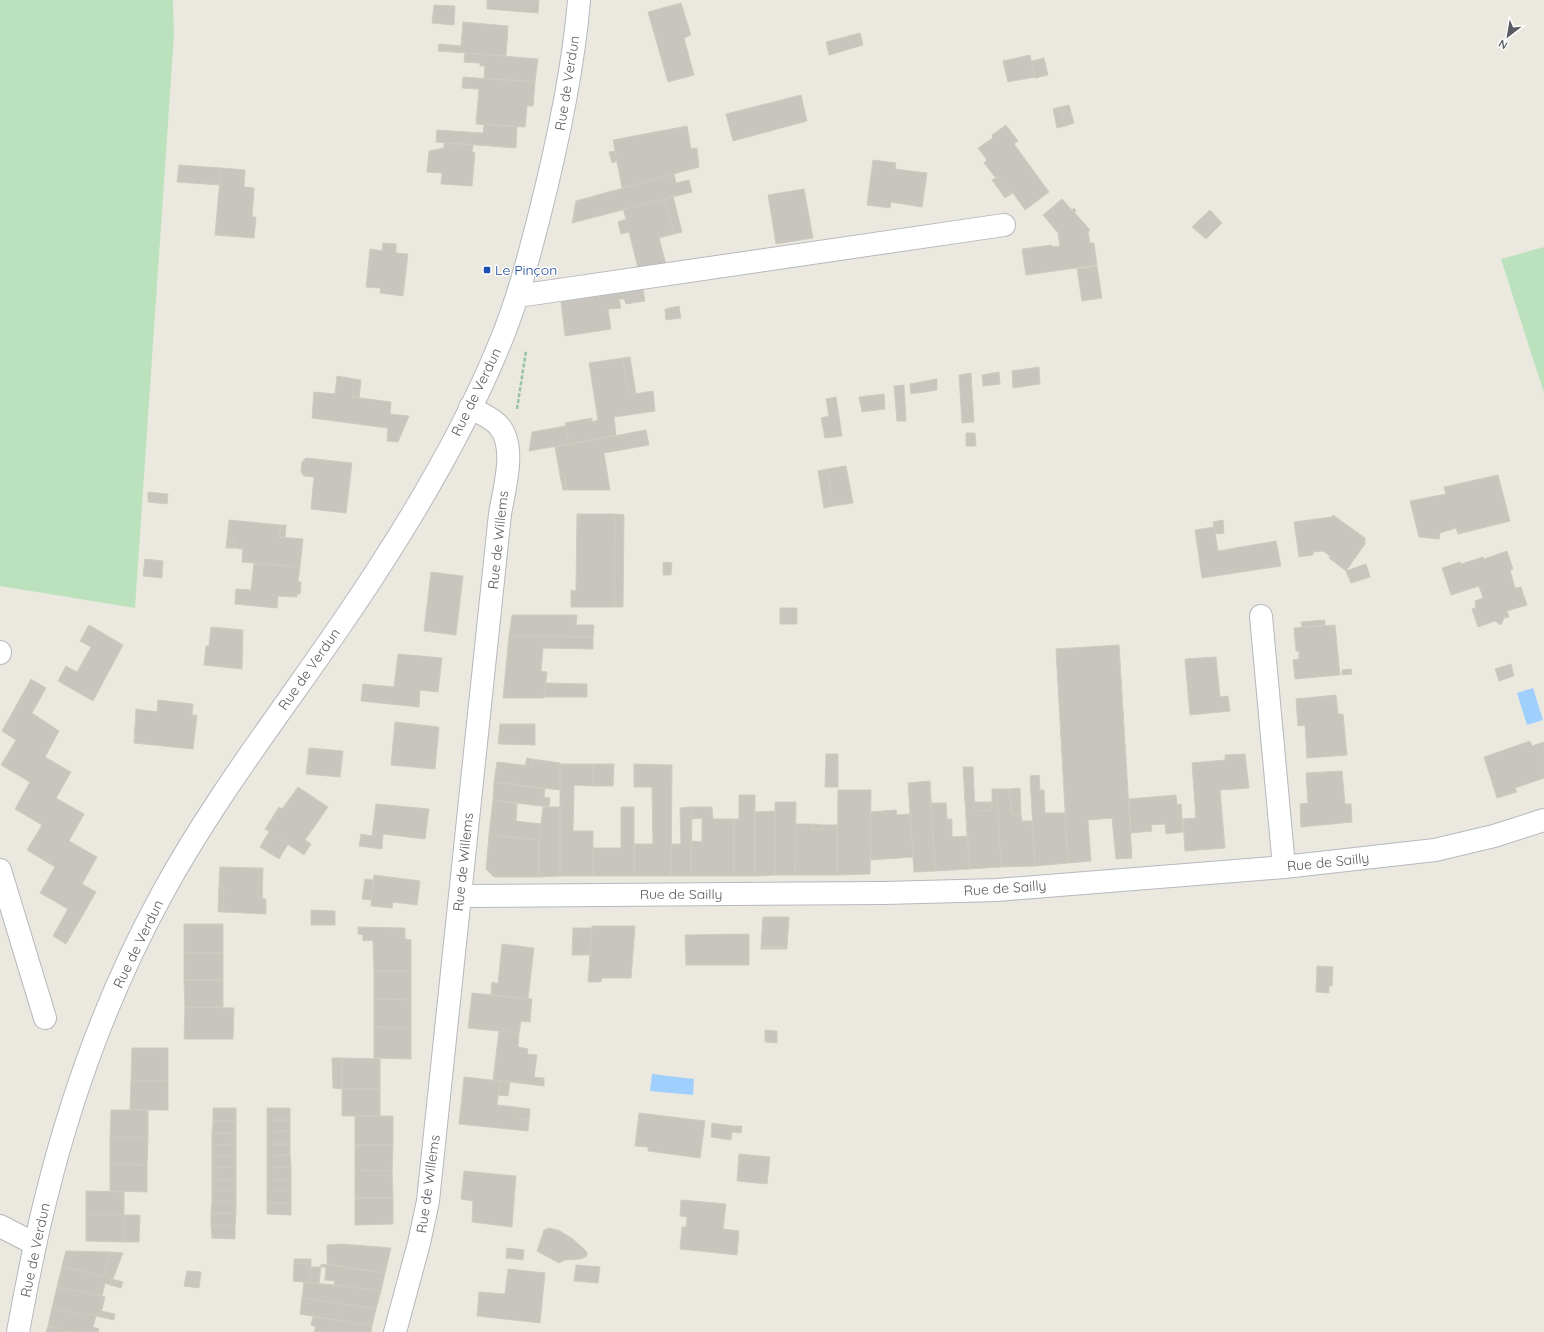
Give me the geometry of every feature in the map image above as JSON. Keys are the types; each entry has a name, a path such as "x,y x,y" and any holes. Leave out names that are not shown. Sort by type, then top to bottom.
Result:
{"street":[{"name":"Rue de Verdun","path":"18,1332 35,1244 47,1194 79,1084 98,1031 116,988 149,918 192,842 243,765 376,572 440,467 498,348 518,296 532,246 555,151 570,73 579,0"},
{"path":"518,296 1004,226"},
{"path":"470,407 498,424 507,438"},
{"name":"Rue de Willems","path":"395,1332 419,1243 428,1201 500,514 508,456 507,438"},
{"path":"1261,616 1284,867"},
{"name":"Rue de Sailly","path":"460,896 943,892 997,890 1284,867 1436,850 1494,836 1544,820"},
{"path":"0,870 45,1018"},
{"path":"0,1226 35,1244"}],"path":[{"path":"507,438 518,407 527,346"}],"green space":[{"path":"0,0 173,0 174,35 135,608 0,586"},
{"path":"1544,247 1544,393 1501,259"}],"water":[{"path":"1533,688 1543,720 1527,725 1517,693"},
{"path":"652,1074 694,1079 693,1095 650,1091"}],"building":[{"path":"487,0 539,0 538,13 487,9"},
{"path":"681,3 691,35 684,38 694,75 668,82 648,12"},
{"path":"434,5 455,6 454,25 432,23"},
{"path":"463,22 508,26 506,56 438,51 439,44 461,46"},
{"path":"860,33 863,45 829,55 826,42"},
{"path":"465,53 538,59 535,82 484,78 485,66 480,66 480,63 464,62"},
{"path":"1030,55 1035,77 1008,82 1003,61"},
{"path":"1044,58 1048,75 1035,78 1032,61"},
{"path":"463,77 535,82 533,106 527,106 525,127 476,124 479,89 462,88"},
{"path":"801,95 807,121 733,141 726,114"},
{"path":"1069,105 1074,123 1065,126 1060,107"},
{"path":"1060,107 1065,126 1057,128 1053,109"},
{"path":"484,124 517,127 516,148 436,142 437,130 483,133"},
{"path":"1006,125 1018,141 1014,144 1049,192 1025,210 1013,193 1010,193 998,176 995,177 984,163 987,160 978,148 993,138 992,135"},
{"path":"687,126 691,149 697,148 699,167 622,188 613,140"},
{"path":"444,143 473,145 472,152 475,153 472,186 441,184 442,173 427,172 429,151 444,148"},
{"path":"615,151 617,161 612,163 609,152"},
{"path":"873,160 896,163 895,169 927,173 922,207 891,202 890,208 867,205"},
{"path":"179,165 221,168 220,185 177,182"},
{"path":"221,168 245,170 244,187 254,188 252,217 256,217 254,238 215,235"},
{"path":"674,174 676,183 689,180 692,192 572,223 576,201"},
{"path":"998,176 1010,193 1013,193 1005,198 992,180"},
{"path":"804,189 813,238 776,244 768,195"},
{"path":"673,196 682,232 674,234 665,199"},
{"path":"665,199 674,234 659,238 667,268 639,272 629,232 621,234 618,222 626,219 623,209"},
{"path":"1062,199 1072,210 1074,208 1076,211 1074,212 1090,230 1088,232 1090,243 1094,243 1097,265 1026,275 1022,249 1052,245 1052,247 1060,246 1059,234 1043,215"},
{"path":"1210,210 1222,223 1206,239 1192,227"},
{"path":"383,243 396,244 396,253 408,254 403,296 380,293 381,288 366,287 370,249 382,251"},
{"path":"1097,266 1102,298 1082,301 1077,269"},
{"path":"643,289 645,301 626,304 624,299 619,299 621,308 608,309 611,329 565,336 561,302"},
{"path":"679,306 681,318 666,320 665,309"},
{"path":"630,357 636,394 628,395 623,358"},
{"path":"623,358 628,395 653,391 655,411 614,417 616,435 569,444 565,423 592,418 592,422 598,420 589,363"},
{"path":"1039,367 1040,384 1013,388 1012,371"},
{"path":"999,372 1000,384 983,386 982,375"},
{"path":"971,373 974,422 962,423 959,375"},
{"path":"337,376 354,379 353,397 391,402 390,414 409,416 398,442 387,441 388,428 312,418 314,392 335,394"},
{"path":"354,379 361,380 359,398 353,397"},
{"path":"937,379 937,390 911,394 910,384"},
{"path":"904,385 906,421 897,421 894,386"},
{"path":"884,394 885,409 862,412 859,397"},
{"path":"836,397 842,436 825,438 821,418 829,416 826,399"},
{"path":"566,426 569,444 529,451 532,432"},
{"path":"646,430 649,445 604,453 610,490 567,490 564,474 560,475 555,447"},
{"path":"966,433 975,433 976,446 966,446"},
{"path":"306,458 352,463 346,513 311,509 314,477 304,476 301,472 302,462"},
{"path":"846,466 853,503 833,506 827,469"},
{"path":"827,469 833,506 824,508 818,471"},
{"path":"564,474 567,490 563,490 560,475"},
{"path":"1498,475 1510,521 1458,534 1456,528 1440,533 1439,539 1419,537 1410,501 1446,494 1444,487"},
{"path":"148,492 168,494 167,504 148,502"},
{"path":"577,514 615,514 614,607 571,607 571,590 576,591"},
{"path":"615,514 624,515 623,607 614,607"},
{"path":"1333,515 1365,538 1365,544 1346,571 1329,558 1330,556 1323,551 1313,552 1313,555 1299,557 1294,522 1332,517"},
{"path":"229,520 281,525 279,537 303,539 300,567 242,562 243,549 235,548 235,540 227,539"},
{"path":"1223,520 1224,533 1215,534 1213,522"},
{"path":"281,525 286,525 285,537 279,537"},
{"path":"1214,527 1218,551 1276,541 1281,566 1202,578 1195,530"},
{"path":"227,539 235,540 235,548 226,548"},
{"path":"1507,551 1513,569 1510,570 1515,588 1521,587 1527,605 1507,611 1509,617 1504,618 1501,625 1495,621 1478,627 1472,609 1476,608 1475,601 1483,598 1479,586 1451,595 1442,568 1483,557 1484,559"},
{"path":"145,559 163,561 162,578 143,576"},
{"path":"663,562 672,563 671,575 663,575"},
{"path":"254,563 300,567 298,582 301,582 300,594 297,594 297,597 278,596 277,608 235,604 236,589 251,590"},
{"path":"1366,564 1370,577 1351,583 1346,571"},
{"path":"431,572 463,576 456,635 424,631"},
{"path":"780,608 797,608 797,624 780,624"},
{"path":"512,615 577,615 576,625 594,625 593,637 509,636"},
{"path":"1325,620 1325,625 1302,627 1301,622"},
{"path":"89,625 123,645 93,701 58,681 66,666 77,672 91,647 80,641"},
{"path":"1335,625 1340,675 1295,679 1293,660 1299,659 1299,651 1296,651 1294,628"},
{"path":"211,627 243,630 242,669 204,665 206,646 209,646"},
{"path":"509,636 593,637 593,649 543,648 541,671 547,672 544,698 503,698"},
{"path":"1119,645 1132,858 1116,859 1112,818 1088,820 1091,861 1068,863 1056,649"},
{"path":"398,654 442,658 438,692 420,690 419,707 361,701 363,684 394,687"},
{"path":"1216,657 1220,697 1228,696 1230,711 1190,715 1185,659"},
{"path":"1511,664 1514,676 1499,681 1495,669"},
{"path":"1351,669 1352,674 1342,675 1342,670"},
{"path":"31,679 46,688 32,713 59,731 45,757 71,772 56,798 84,814 69,841 97,857 82,884 96,892 66,944 53,936 68,909 40,893 55,867 27,850 42,825 15,809 30,782 1,765 16,740 2,731"},
{"path":"546,683 587,684 587,697 544,697"},
{"path":"1336,695 1338,714 1343,714 1347,755 1307,758 1305,725 1298,726 1296,699"},
{"path":"158,700 193,704 192,715 197,715 193,749 134,743 136,709 157,712"},
{"path":"395,722 439,727 435,769 391,765"},
{"path":"500,724 535,724 535,745 498,744"},
{"path":"1530,741 1532,746 1544,742 1544,778 1515,788 1517,792 1497,798 1484,757"},
{"path":"309,748 343,751 340,777 306,774"},
{"path":"826,754 838,754 838,787 825,787"},
{"path":"1245,754 1249,788 1220,790 1225,848 1185,851 1183,819 1196,818 1192,763 1225,760 1225,755"},
{"path":"527,758 532,759 531,766 525,765"},
{"path":"532,759 560,763 560,790 494,782 497,762 531,766"},
{"path":"560,764 593,764 593,786 574,785 573,831 593,831 593,876 560,876"},
{"path":"593,764 614,764 613,786 593,786"},
{"path":"634,764 672,765 671,876 634,876 634,844 653,844 652,787 634,787"},
{"path":"963,767 973,767 975,811 992,810 992,789 997,789 1001,867 969,869"},
{"path":"1342,771 1345,804 1351,804 1352,822 1301,827 1300,804 1308,803 1306,773"},
{"path":"1039,775 1040,790 1044,790 1045,813 1065,813 1068,863 1035,866 1030,776"},
{"path":"930,781 935,871 914,872 908,783"},
{"path":"494,782 545,789 544,797 550,798 549,807 493,800"},
{"path":"298,787 328,807 305,840 311,844 304,855 265,829 279,807 282,809"},
{"path":"1020,788 1021,815 1012,815 1009,789"},
{"path":"997,789 1009,789 1012,815 1021,815 1022,821 1032,821 1035,866 1001,867"},
{"path":"838,790 871,790 870,874 837,875"},
{"path":"739,795 755,795 755,876 734,876 734,819 739,819"},
{"path":"1176,795 1177,805 1181,804 1183,832 1166,834 1165,824 1151,825 1152,831 1131,833 1129,799"},
{"path":"493,800 517,804 516,821 541,824 539,840 489,835"},
{"path":"775,802 796,802 795,875 775,875"},
{"path":"974,802 992,802 992,810 975,811"},
{"path":"931,803 946,803 947,819 952,819 952,837 968,836 969,869 935,871"},
{"path":"376,804 429,809 425,839 383,834 382,849 359,846 361,834 372,836"},
{"path":"543,807 560,807 560,876 539,877 539,840"},
{"path":"621,807 634,807 634,876 593,876 593,848 621,848"},
{"path":"692,807 712,807 713,819 734,819 734,876 691,876 691,841 702,842 702,818 692,819"},
{"path":"692,807 691,876 671,876 671,844 681,844 680,808"},
{"path":"896,810 897,815 910,814 913,857 871,860 870,812"},
{"path":"775,811 775,875 755,876 755,812"},
{"path":"796,824 812,824 812,829 823,829 823,825 837,825 837,875 795,875"},
{"path":"812,824 823,825 823,829 812,829"},
{"path":"269,832 288,844 279,859 260,847"},
{"path":"489,835 539,840 539,877 494,877 486,869"},
{"path":"220,867 259,868 258,898 266,899 266,914 223,912 224,888 219,887"},
{"path":"259,868 263,868 262,899 258,898"},
{"path":"374,875 420,881 417,905 393,902 392,908 371,906"},
{"path":"365,879 373,880 371,900 362,899"},
{"path":"219,887 224,888 223,912 218,912"},
{"path":"311,910 335,911 335,925 311,925"},
{"path":"763,917 789,917 787,947 761,947"},
{"path":"184,924 223,924 223,953 184,953"},
{"path":"592,926 635,926 631,978 602,978 601,982 588,982"},
{"path":"358,927 405,928 405,939 411,940 411,971 374,971 373,940 363,941 363,935 358,934"},
{"path":"573,928 592,928 590,955 572,955"},
{"path":"749,934 749,965 686,965 685,935"},
{"path":"502,944 534,948 528,999 491,995 492,982 498,984"},
{"path":"761,947 787,947 787,949 761,949"},
{"path":"184,953 223,953 223,980 184,980"},
{"path":"1317,966 1333,967 1332,986 1329,986 1329,993 1316,992"},
{"path":"374,971 411,971 411,1000 374,999"},
{"path":"184,980 223,980 223,1007 185,1007"},
{"path":"472,993 532,999 530,1022 521,1021 519,1033 468,1028"},
{"path":"374,999 411,1000 411,1028 374,1027"},
{"path":"185,1007 234,1008 233,1039 184,1039"},
{"path":"374,1027 411,1028 411,1059 374,1058"},
{"path":"765,1030 777,1031 777,1043 765,1042"},
{"path":"499,1031 519,1033 518,1047 528,1049 527,1054 537,1055 534,1077 544,1078 544,1086 493,1080"},
{"path":"132,1048 168,1048 168,1081 131,1081"},
{"path":"332,1058 342,1058 342,1089 333,1088"},
{"path":"342,1058 380,1059 380,1089 342,1089"},
{"path":"464,1077 500,1081 497,1105 515,1107 513,1118 529,1120 528,1131 459,1124"},
{"path":"131,1081 168,1081 168,1110 130,1110"},
{"path":"500,1081 510,1082 508,1096 498,1095"},
{"path":"342,1089 380,1089 380,1116 342,1116"},
{"path":"515,1107 530,1109 529,1120 513,1118"},
{"path":"213,1108 236,1108 236,1121 213,1121"},
{"path":"267,1108 290,1108 290,1120 267,1120"},
{"path":"111,1110 148,1110 148,1137 110,1138"},
{"path":"639,1113 705,1121 700,1158 648,1151 648,1147 635,1146"},
{"path":"355,1116 393,1116 393,1145 355,1145"},
{"path":"267,1120 290,1120 290,1131 267,1132"},
{"path":"213,1121 236,1121 236,1133 212,1133"},
{"path":"712,1123 733,1126 731,1140 711,1137"},
{"path":"733,1126 742,1126 741,1133 732,1132"},
{"path":"290,1131 290,1144 267,1144 267,1132"},
{"path":"212,1133 236,1133 236,1144 212,1145"},
{"path":"148,1137 147,1165 110,1164 110,1138"},
{"path":"236,1144 236,1156 212,1157 212,1145"},
{"path":"267,1144 290,1144 290,1155 267,1156"},
{"path":"355,1145 393,1145 392,1171 355,1170"},
{"path":"739,1154 770,1157 767,1184 737,1181"},
{"path":"290,1155 291,1167 267,1168 267,1156"},
{"path":"236,1156 236,1167 212,1168 212,1157"},
{"path":"110,1164 147,1165 147,1192 110,1191"},
{"path":"236,1167 236,1179 212,1180 212,1168"},
{"path":"291,1167 291,1179 267,1180 267,1168"},
{"path":"355,1170 392,1171 393,1198 355,1198"},
{"path":"464,1171 516,1176 512,1227 472,1222 473,1201 461,1199"},
{"path":"236,1179 236,1191 212,1190 212,1180"},
{"path":"291,1179 291,1190 267,1191 267,1180"},
{"path":"212,1190 236,1191 236,1202 212,1201"},
{"path":"291,1190 291,1203 267,1203 267,1191"},
{"path":"86,1191 124,1192 124,1215 86,1214"},
{"path":"355,1198 393,1198 393,1224 355,1225"},
{"path":"681,1200 726,1204 723,1229 739,1231 737,1255 680,1249 682,1227 686,1227 687,1217 680,1216"},
{"path":"212,1201 236,1202 236,1213 211,1213"},
{"path":"267,1203 291,1203 291,1215 267,1214"},
{"path":"211,1213 236,1213 235,1226 211,1225"},
{"path":"86,1214 124,1215 124,1242 86,1241"},
{"path":"124,1215 140,1215 139,1242 124,1242"},
{"path":"211,1225 235,1226 235,1239 212,1238"},
{"path":"549,1228 558,1230 573,1239 587,1252 587,1256 581,1259 565,1260 559,1263 537,1251 544,1230"},
{"path":"342,1244 391,1248 385,1273 327,1264 327,1245"},
{"path":"507,1248 524,1250 523,1260 506,1258"},
{"path":"66,1251 110,1252 104,1277 62,1266"},
{"path":"110,1252 123,1253 113,1279 104,1277"},
{"path":"294,1259 311,1259 311,1264 294,1263"},
{"path":"294,1263 311,1264 310,1283 293,1281"},
{"path":"321,1264 385,1273 381,1291 334,1285 335,1281 325,1280 326,1267 321,1267"},
{"path":"576,1265 600,1267 598,1283 574,1281"},
{"path":"62,1266 112,1279 110,1285 105,1283 102,1296 57,1287"},
{"path":"311,1267 321,1267 319,1284 310,1283"},
{"path":"508,1269 545,1273 540,1323 477,1316 479,1292 505,1294"},
{"path":"187,1271 201,1272 199,1288 184,1286"},
{"path":"112,1279 123,1282 121,1288 110,1285"},
{"path":"304,1282 381,1291 376,1309 302,1298"},
{"path":"57,1287 105,1297 100,1317 86,1313 85,1316 52,1308"},
{"path":"302,1298 376,1309 372,1326 300,1314"},
{"path":"52,1308 85,1316 86,1313 96,1316 93,1327 99,1329 98,1332 74,1332 48,1326"},
{"path":"101,1311 115,1314 114,1320 100,1317"},
{"path":"313,1317 372,1326 371,1332 314,1332 316,1327 311,1325"},
{"path":"48,1326 74,1332 46,1332"}],"place":[{"name":"Le Pinçon","path":"487,270"}]}
